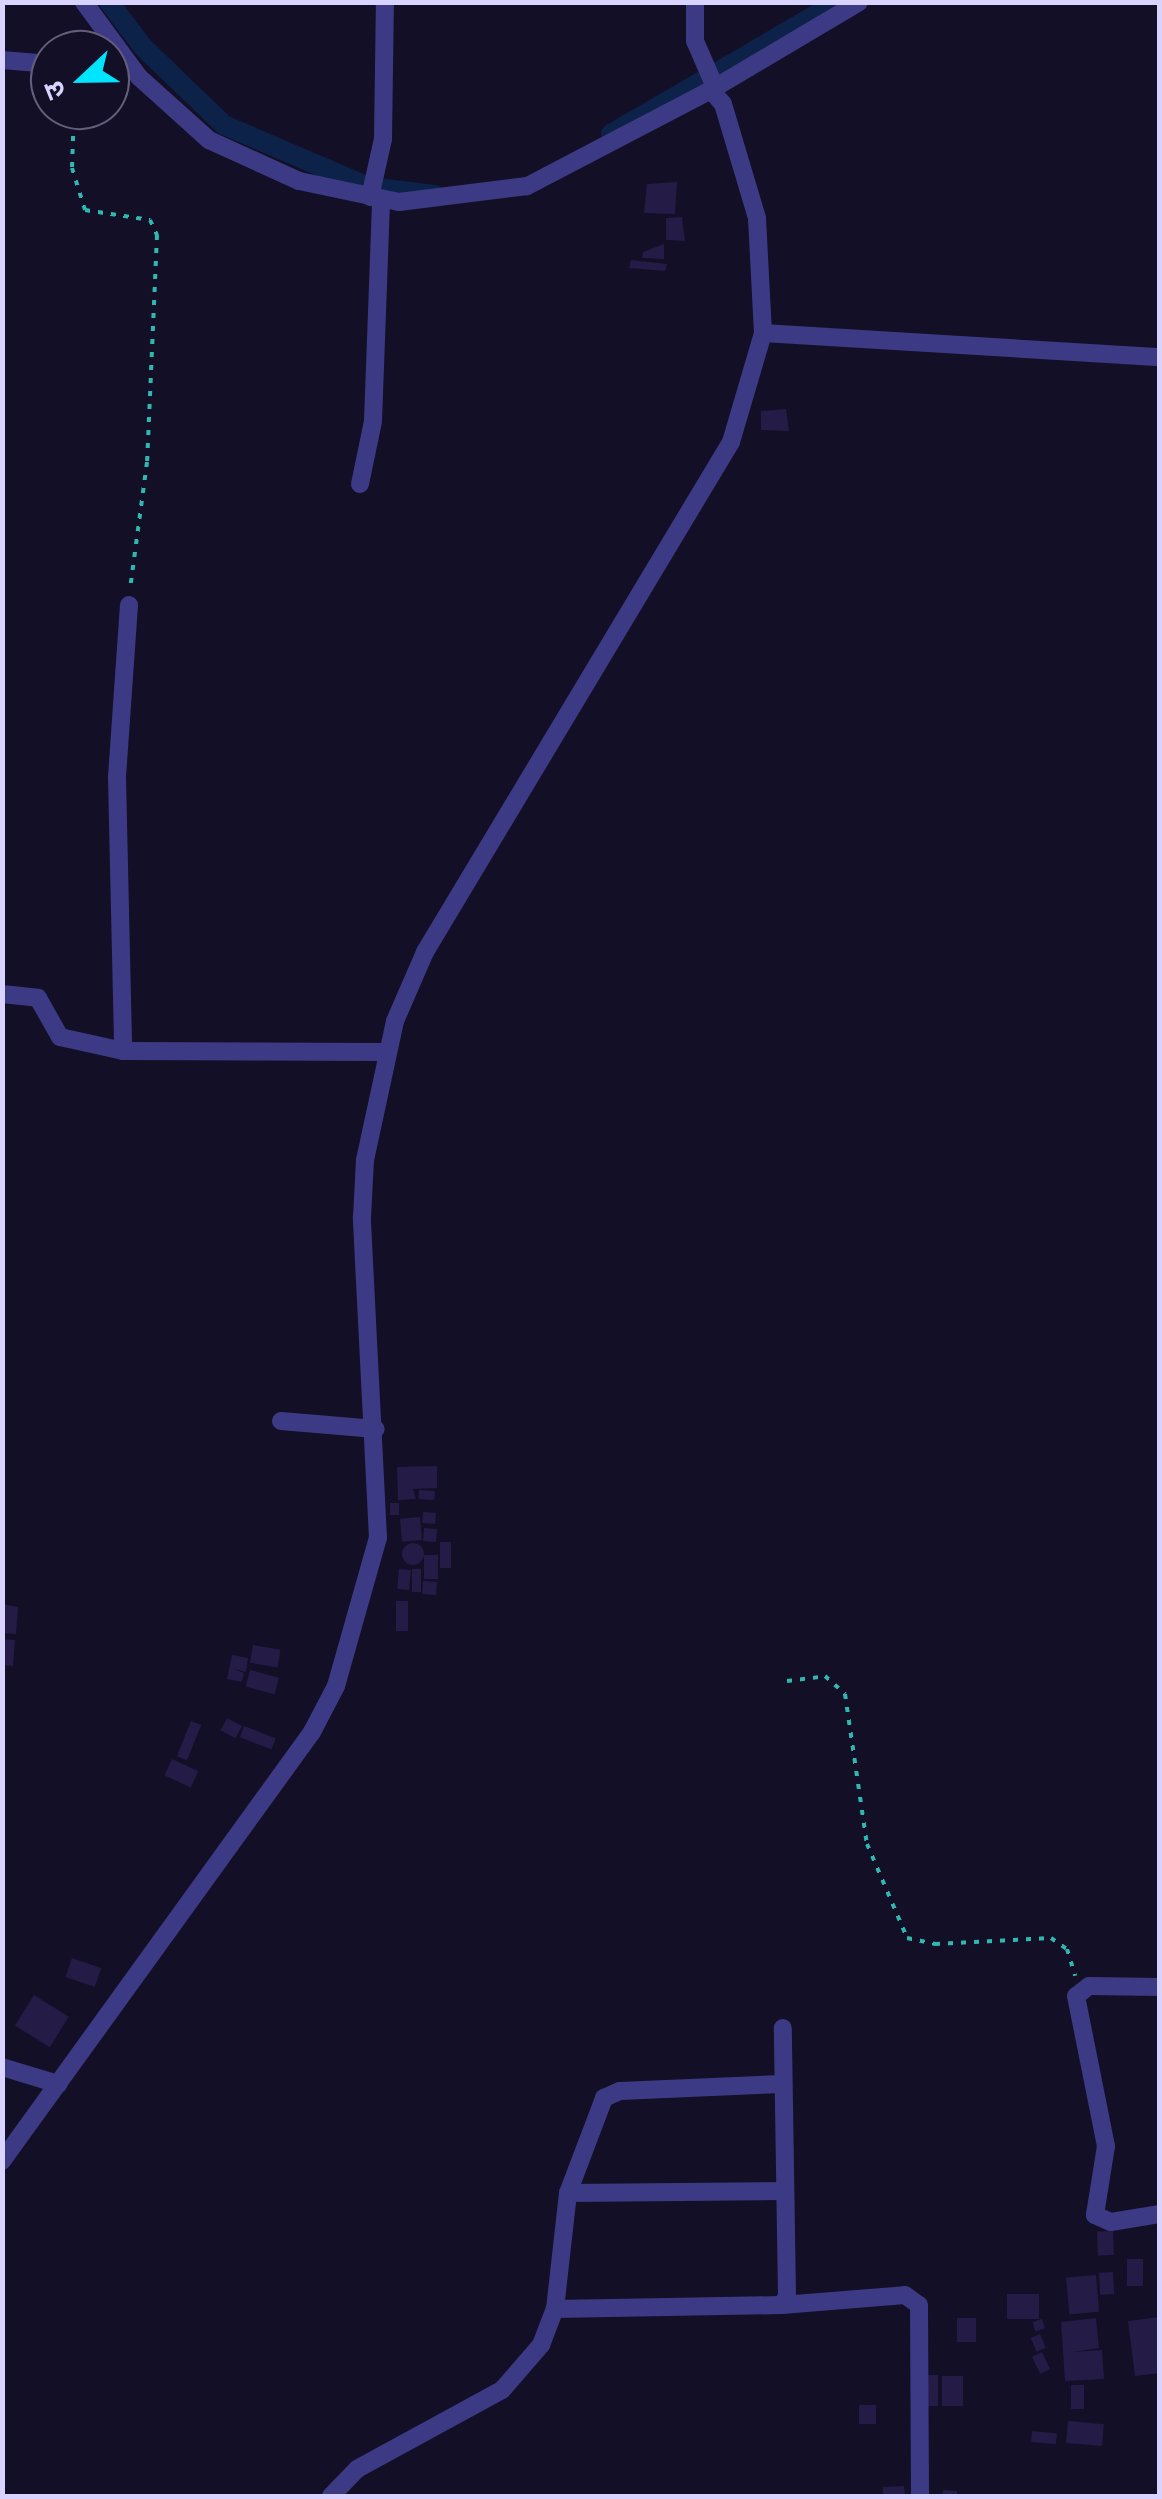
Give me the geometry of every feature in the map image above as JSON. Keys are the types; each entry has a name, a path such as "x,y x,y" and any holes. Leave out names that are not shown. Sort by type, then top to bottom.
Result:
{"street":[{"path":"84,2 104,30"},
{"path":"360,484 374,422 374,196 386,2"},
{"path":"2,2161 312,1732 336,1686 378,1538 376,1429 362,1217 378,1051 425,952 730,442 763,333 756,218 723,104 706,90 695,2"},
{"path":"130,68 185,122 237,156 299,181 374,196 444,201 527,186 860,2"},
{"path":"2,60 30,62"},
{"path":"763,333 1160,357"},
{"path":"123,1051 117,778 129,605"},
{"path":"2,994 38,998 60,1038 123,1051 378,1051"},
{"path":"281,1421 376,1429"},
{"path":"1160,1987 1080,1990 1088,2075 1106,2146 1095,2215 1111,2222 1160,2214"},
{"path":"782,2305 783,2028"},
{"path":"2,2067 58,2084"},
{"path":"331,2496 356,2470 502,2390 541,2345 555,2308 568,2193 610,2094 780,2084"},
{"path":"568,2193 785,2191"},
{"path":"555,2308 782,2305 905,2295 919,2305 920,2496"}],"path":[{"path":"73,130 72,168 85,210 150,220 157,234 147,462 129,605"},
{"path":"786,1681 826,1676 845,1694 867,1844 908,1938 934,1944 1051,1938 1067,1949 1080,1990"}],"building":[{"path":"677,182 675,214 644,213 647,184"},
{"path":"682,217 685,241 666,240 666,218"},
{"path":"664,244 664,259 642,258 643,252"},
{"path":"631,260 667,264 665,271 629,268"},
{"path":"786,409 789,431 761,430 761,411"},
{"path":"437,1466 437,1488 413,1489 416,1499 398,1500 397,1467"},
{"path":"419,1490 435,1491 434,1500 418,1499"},
{"path":"390,1503 399,1503 399,1515 390,1515"},
{"path":"423,1512 436,1513 435,1524 422,1523"},
{"path":"420,1517 422,1540 402,1542 400,1519"},
{"path":"424,1528 437,1529 436,1542 423,1541"},
{"path":"440,1542 451,1542 451,1568 440,1568"},
{"path":"413,1543 421,1546 421,1562 413,1565 405,1562 402,1554 405,1546"},
{"path":"424,1555 438,1555 438,1579 424,1579"},
{"path":"399,1569 411,1570 409,1590 397,1589"},
{"path":"412,1569 421,1569 421,1592 412,1592"},
{"path":"423,1581 437,1582 436,1595 422,1594"},
{"path":"396,1601 408,1601 408,1631 396,1631"},
{"path":"2,1604 18,1607 16,1634 2,1633"},
{"path":"2,1639 15,1640 13,1666 2,1665"},
{"path":"253,1645 281,1650 277,1668 250,1663"},
{"path":"232,1655 248,1658 246,1672 234,1669 244,1673 242,1682 227,1679"},
{"path":"250,1670 279,1678 275,1694 246,1686"},
{"path":"227,1718 242,1726 235,1738 220,1730"},
{"path":"191,1721 201,1725 187,1760 177,1756"},
{"path":"244,1726 276,1738 271,1749 240,1737"},
{"path":"172,1759 198,1771 191,1788 164,1775"},
{"path":"72,1958 101,1968 95,1987 65,1977"},
{"path":"34,1995 69,2017 50,2047 15,2026"},
{"path":"1113,2231 1114,2255 1098,2256 1097,2232"},
{"path":"1127,2259 1143,2259 1143,2286 1127,2286"},
{"path":"1113,2272 1114,2294 1100,2295 1099,2273"},
{"path":"1096,2275 1099,2312 1069,2314 1066,2278"},
{"path":"1007,2294 1039,2294 1039,2319 1007,2319"},
{"path":"1160,2317 1160,2373 1135,2376 1128,2321"},
{"path":"957,2318 976,2318 976,2342 957,2342"},
{"path":"1096,2318 1099,2348 1073,2352 1102,2350 1104,2379 1065,2381 1061,2322"},
{"path":"1042,2319 1045,2329 1035,2331 1032,2322"},
{"path":"1040,2334 1046,2348 1037,2352 1031,2338"},
{"path":"1042,2352 1050,2369 1040,2374 1032,2357"},
{"path":"922,2375 938,2375 938,2406 922,2406"},
{"path":"942,2376 963,2376 963,2406 942,2406"},
{"path":"1071,2385 1084,2385 1084,2409 1071,2409"},
{"path":"859,2405 876,2405 876,2424 859,2424"},
{"path":"1068,2421 1104,2424 1102,2446 1066,2443"},
{"path":"1032,2431 1057,2433 1056,2444 1031,2442"},
{"path":"904,2486 905,2496 883,2496 883,2487"},
{"path":"943,2490 957,2491 957,2496 942,2496"}],"waterway":[{"path":"109,2 143,47 224,125 369,187 435,195"},
{"path":"611,134 838,2"}]}
